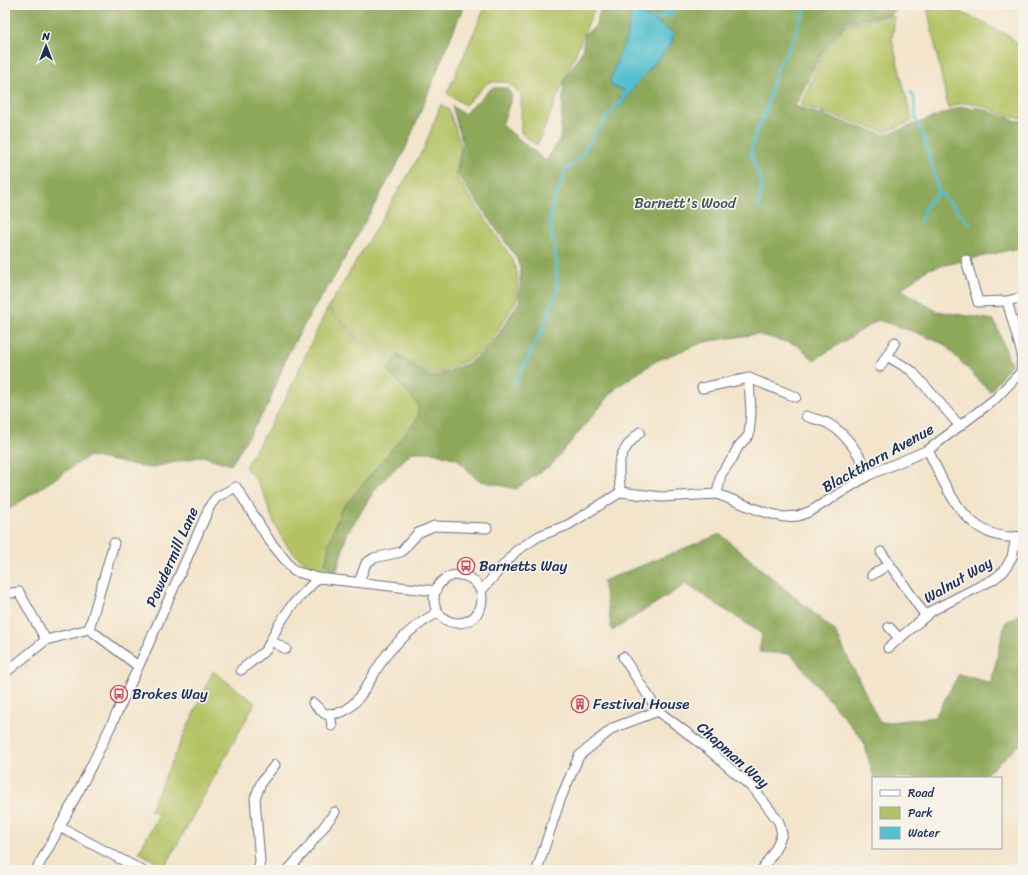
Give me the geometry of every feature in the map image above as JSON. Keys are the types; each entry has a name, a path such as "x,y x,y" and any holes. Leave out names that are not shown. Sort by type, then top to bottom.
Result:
{"street":[{"path":"966,260 978,302 1007,301 1023,297"},
{"name":"Blackthorn Avenue","path":"621,492 661,497 717,494 761,511 783,517 798,516 830,500 846,488 869,475 928,450 995,399 1022,372 1022,354 1007,301"},
{"path":"880,368 895,342"},
{"path":"886,356 900,362 912,371 960,426"},
{"path":"702,388 750,378 796,397"},
{"path":"717,494 721,474 732,459 738,447 749,435 751,412 750,378"},
{"path":"806,416 830,424 851,444 862,460 869,475"},
{"path":"481,591 516,551 539,536 568,525 621,492 618,478 621,454 640,432"},
{"path":"928,450 947,490 959,509 971,521 983,529 1000,536 1019,536"},
{"name":"Powdermill Lane","path":"36,870 78,794 211,504 217,497 236,487 269,540 294,572 318,578 436,591"},
{"path":"358,582 366,563 374,558 401,552 418,533 428,528 434,526 487,528"},
{"name":"Walnut Way","path":"888,648 925,615 994,579 1004,571 1012,557 1019,536"},
{"path":"89,629 114,543"},
{"path":"881,552 925,615"},
{"path":"872,575 889,564"},
{"path":"459,575 473,580 481,591 481,607 472,619 457,623 450,621 438,612 435,605 436,591 444,579 459,575"},
{"path":"241,670 266,650 292,606 318,578"},
{"path":"5,594 18,592 46,640"},
{"path":"312,703 326,714 345,711 353,703 387,653 423,621 438,612"},
{"path":"889,627 899,638"},
{"path":"5,673 46,640 89,629"},
{"path":"89,629 138,666"},
{"path":"271,640 286,649"},
{"name":"Chapman Way","path":"623,657 658,711 703,745 755,790 779,822 782,834 776,850 762,870"},
{"path":"537,870 560,800 579,756 612,728 658,711"},
{"path":"330,714 332,726"},
{"path":"261,869 255,798 262,781 275,765"},
{"path":"288,870 306,850 335,812"},
{"path":"60,827 141,870"}],"green space":[{"path":"5,5 464,5 405,150 332,281 309,316 286,358 268,405 231,465 203,456 149,468 89,456 5,512"},
{"path":"486,5 596,5 537,146 521,133 521,94 507,82 489,82 465,105 447,93"},
{"name":"Barnett's Wood","path":"602,5 902,5 891,14 847,22 821,54 795,106 885,135 961,107 980,108 1016,121 1023,121 1023,168 1017,187 1023,191 1023,247 928,269 901,289 936,311 994,320 1011,364 990,392 944,344 915,332 878,320 814,360 797,345 757,334 704,342 656,361 617,387 552,464 516,489 477,480 457,459 433,452 412,452 377,487 348,532 335,571 325,564 329,544 340,511 418,418 418,404 388,371 398,356 431,378 469,363 493,343 520,300 520,268 516,257 457,174 463,144 452,106 464,114 492,88 507,88 512,96 502,125 546,161 560,138 564,82 582,51 585,34 595,27"},
{"path":"928,5 946,5 1010,36 1023,49 1023,118 1008,116 971,103 957,104 948,108"},
{"path":"891,15 895,18 892,40 912,121 885,132 800,105 823,54 847,25"},
{"path":"441,104 449,110 461,146 456,176 513,260 517,273 518,298 490,343 469,360 431,376 397,354 390,366 328,308 424,148"},
{"path":"327,309 438,415 355,505 336,574 323,571 312,566 294,554 287,546 275,525 265,496 259,484 245,467 284,402"},
{"path":"720,534 835,631 880,723 935,717 959,674 991,683 1005,623 1023,611 1023,742 982,777 874,777 863,740 791,654 759,652 762,634 686,584 612,631 603,581"},
{"path":"213,671 255,703 165,867 139,852 159,815 150,810"}],"water":[{"path":"635,9 672,32 674,35 671,44 635,86 620,108 616,105 624,90 612,86 610,80 627,35 632,12"}],"waterway":[{"path":"635,9 637,6 647,5"},
{"path":"653,19 673,15 672,5"},
{"path":"758,208 762,184 751,155 755,133 765,115 777,68 788,51 807,5"},
{"path":"658,18 672,10"},
{"path":"911,92 914,97 916,121 924,136 939,192 924,208 920,225"},
{"path":"515,383 543,328 557,291 556,260 550,221 553,202 563,180 565,170 580,157 616,105"},
{"path":"939,192 970,224"}],"place":[{"name":"Barnetts Way","path":"466,566"},
{"name":"Brokes Way","path":"119,694"},
{"name":"Festival House","path":"580,704"}]}
